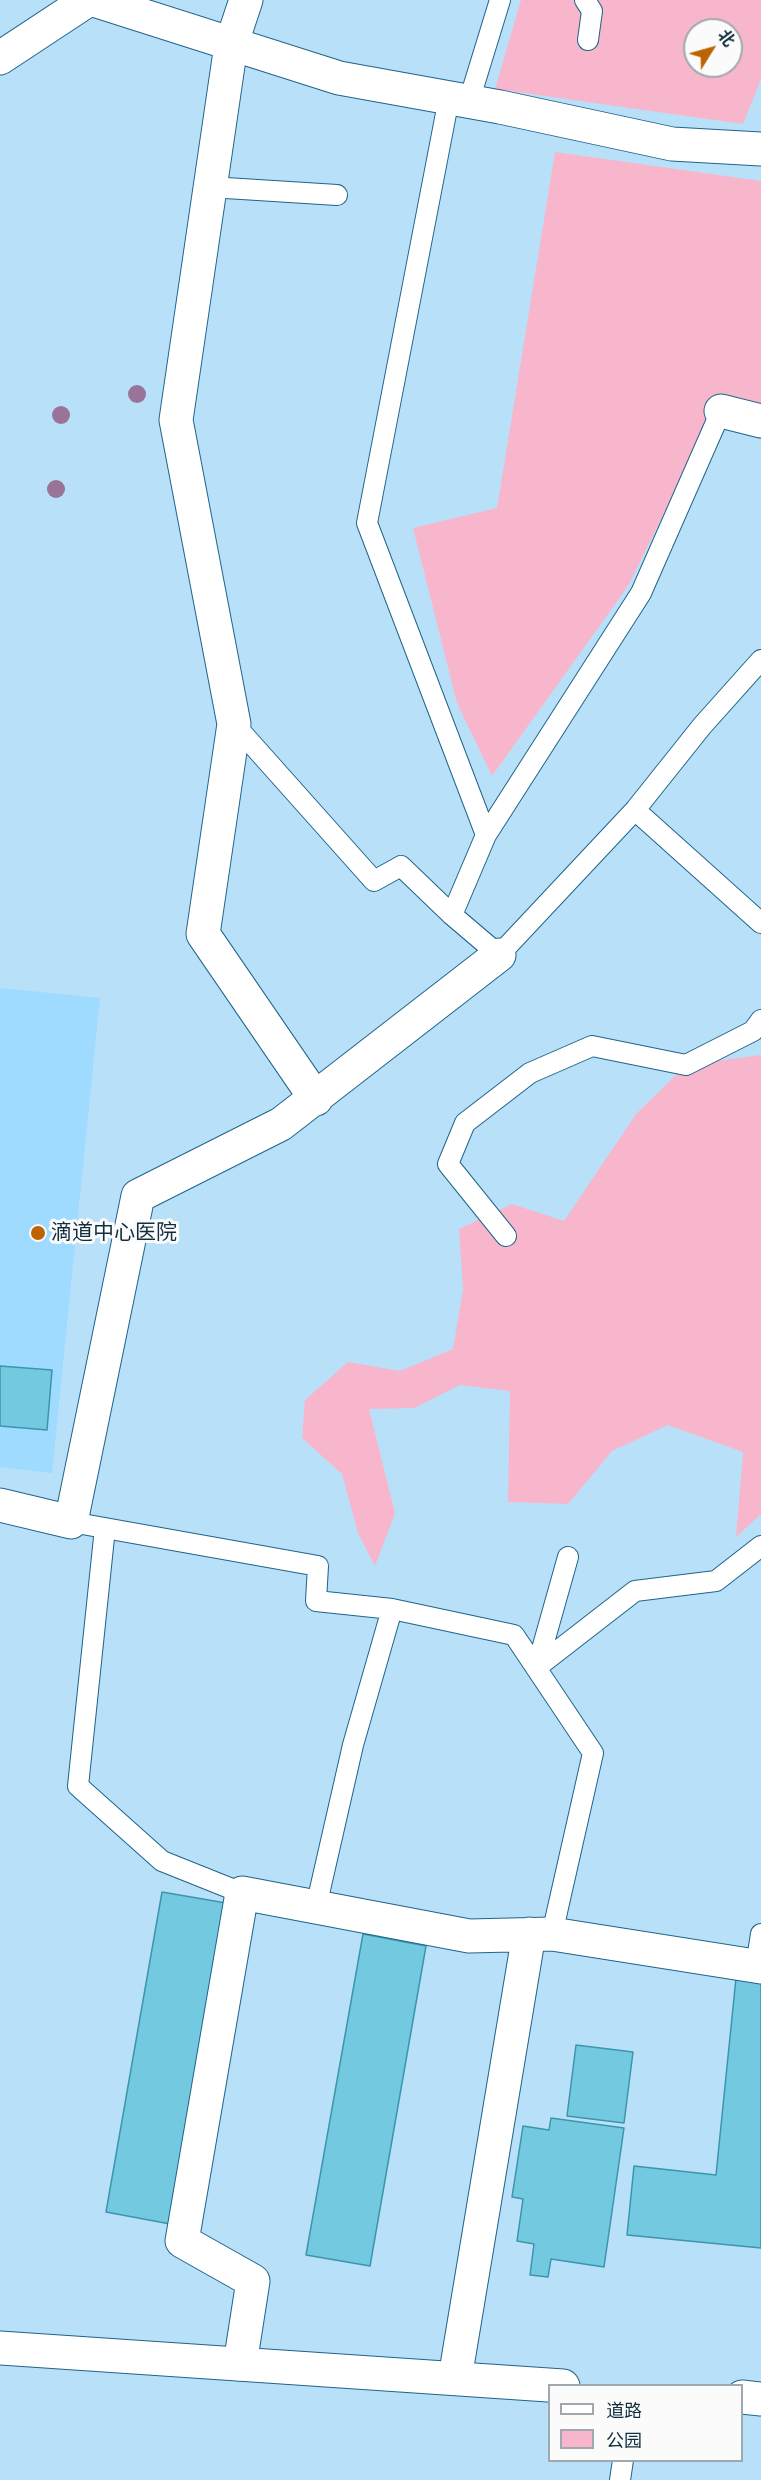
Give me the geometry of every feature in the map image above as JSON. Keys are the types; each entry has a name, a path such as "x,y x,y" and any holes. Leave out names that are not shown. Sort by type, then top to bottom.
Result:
{"street":[{"path":"0,58 88,0"},
{"path":"94,0 339,78 672,144 761,148"},
{"path":"246,0 231,45 176,420 234,724 203,934 316,1099"},
{"path":"721,411 761,421"},
{"path":"0,1505 71,1522 138,1196 281,1124 499,955"},
{"path":"240,2364 253,2281 182,2241 242,1893 469,1936 540,1934 758,1966"},
{"path":"455,2378 540,1934"},
{"path":"0,2348 548,2384"},
{"path":"743,2397 761,2398"}],"lane":[{"path":"486,835 367,523 459,100 500,0"},
{"path":"585,0 592,11 588,40"},
{"path":"210,187 337,195"},
{"path":"452,915 486,835 641,593 721,411"},
{"path":"234,724 374,880 401,866 452,915 499,955 635,810 702,726 761,660"},
{"path":"635,810 761,923"},
{"path":"506,1236 448,1164 465,1123 530,1073 592,1046 686,1065 753,1031 761,1020"},
{"path":"71,1522 318,1566 316,1600 392,1609 514,1635 593,1753 540,1934"},
{"path":"105,1528 78,1786 162,1861 242,1893"},
{"path":"537,1667 635,1591 716,1581 761,1546"},
{"path":"537,1667 568,1557"},
{"path":"316,1907 353,1745 392,1609"},
{"path":"758,1966 761,1934"},
{"path":"620,2480 623,2462"}],"shaded area":[{"name":"滴道中心医院","path":"0,988 100,998 52,1473 0,1467"}],"green space":[{"path":"521,0 761,0 761,79 743,124 495,89"},
{"path":"555,152 761,181 761,405 721,399 628,586 492,776 457,703 413,528 497,508"},
{"path":"761,1055 761,1514 736,1537 743,1452 668,1425 612,1451 568,1504 508,1502 510,1391 460,1385 414,1408 369,1409 395,1513 375,1566 358,1533 342,1474 302,1438 305,1400 348,1362 400,1371 453,1349 463,1289 459,1229 512,1204 564,1221 636,1114 686,1065"}],"building":[{"path":"0,1366 52,1370 47,1430 0,1426"},
{"path":"162,1892 226,1903 170,2224 106,2212"},
{"path":"363,1934 426,1946 370,2266 306,2255"},
{"path":"736,1978 761,1980 761,2248 627,2235 634,2166 716,2175"},
{"path":"576,2045 633,2052 624,2123 567,2116"},
{"path":"551,2118 624,2128 604,2267 551,2259 548,2277 530,2275 534,2244 517,2241 523,2199 512,2197 523,2126 549,2130"}],"place":[{"name":"滴道中心医院","path":"38,1233"}]}
